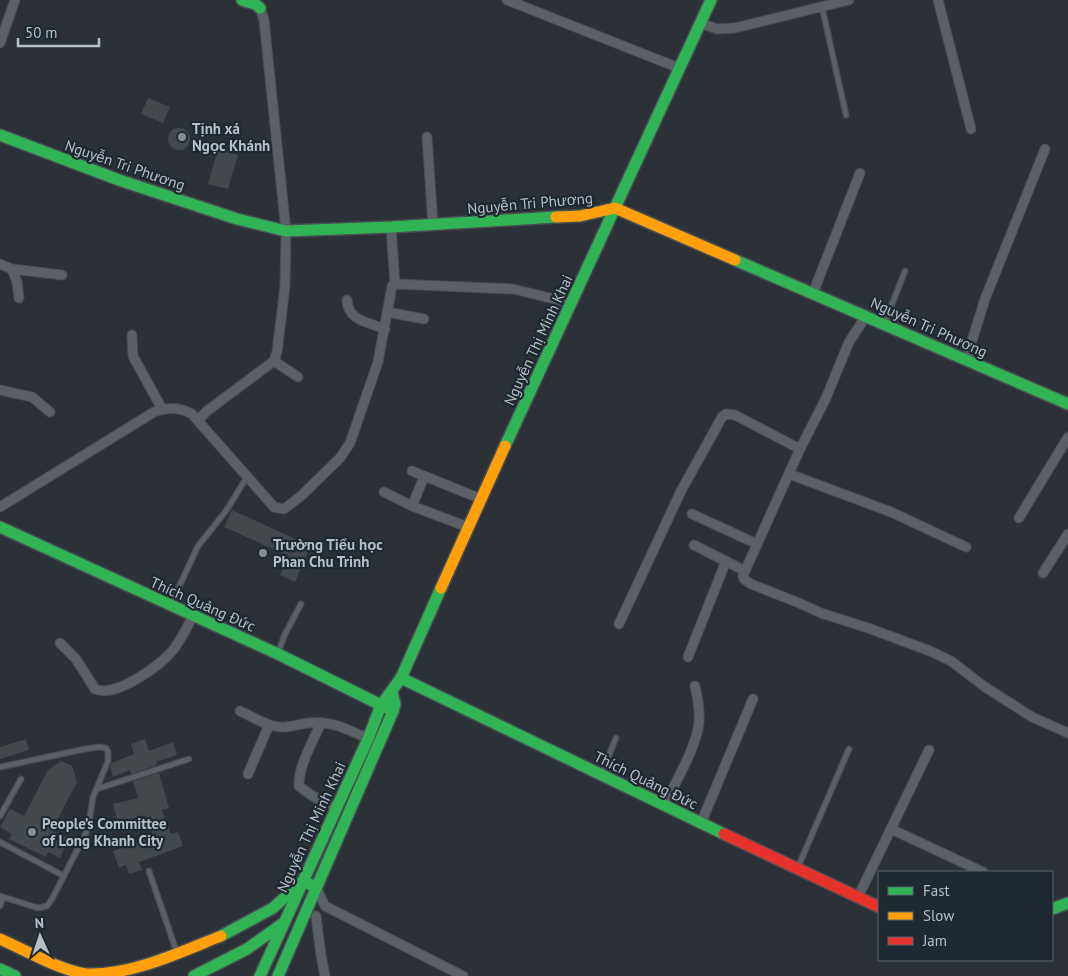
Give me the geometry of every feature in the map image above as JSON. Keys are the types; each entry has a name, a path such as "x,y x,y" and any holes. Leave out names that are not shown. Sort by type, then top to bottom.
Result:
{"street":[{"path":"0,43 15,0"},
{"path":"198,420 207,411 274,361 285,286 286,231 264,20 256,4 242,0"},
{"path":"507,0 680,68"},
{"name":"Nguyễn Thị Minh Khai","path":"260,975 368,739 380,705 401,678 468,527 711,0"},
{"path":"700,23 717,29 727,29 849,0"},
{"path":"938,0 971,129"},
{"name":"Nguyễn Tri Phương","path":"0,135 120,180 237,219 286,231 391,228 580,216 615,208 1068,404"},
{"path":"427,137 433,225"},
{"path":"966,360 984,299 1045,149"},
{"path":"813,293 860,173"},
{"path":"0,507 117,434 162,409 179,408 192,414 198,420 274,507 284,509 301,496 340,458 354,435 378,362 392,286 395,284 391,228"},
{"path":"0,264 12,268 62,275"},
{"path":"12,268 17,282 19,298"},
{"path":"395,284 513,289 571,303"},
{"path":"347,300 349,312 354,317 385,328"},
{"path":"387,312 424,319"},
{"path":"866,316 849,342 826,398 800,449 745,571 744,579 751,584 821,613 930,651 950,662 1032,717 1068,733"},
{"path":"132,335 133,356 162,409"},
{"path":"274,361 298,377"},
{"path":"0,390 32,397 50,412"},
{"path":"619,624 680,491 722,417 726,414 735,415 800,449"},
{"path":"1018,518 1068,437"},
{"path":"412,471 481,499"},
{"path":"789,474 891,512 966,547"},
{"path":"412,506 424,477"},
{"path":"384,492 412,506 468,527"},
{"path":"692,514 757,544"},
{"name":"Thích Quảng Đức","path":"0,526 278,654 393,711"},
{"path":"1043,572 1068,534"},
{"path":"694,545 745,571"},
{"path":"688,657 726,561"},
{"path":"60,643 76,659 95,689 109,692 135,681 166,658 180,641 193,616"},
{"name":"Thích Quảng Đức","path":"401,678 664,806 878,907"},
{"path":"664,806 694,742 699,727 695,686"},
{"name":"Nguyễn Thị Minh Khai","path":"278,976 393,711 395,704 392,692"},
{"path":"701,823 753,699"},
{"path":"240,711 269,725 282,728 309,723 329,723 344,727 368,739"},
{"path":"321,723 301,769 298,778 299,786 311,795 336,808"},
{"path":"248,774 269,725"},
{"path":"858,897 929,750"},
{"path":"891,830 981,871"},
{"path":"0,939 63,967 85,974 105,975 135,971 230,932 273,908 303,881 316,887 325,906 463,976"},
{"path":"1053,908 1068,903"},
{"path":"194,976 247,949 283,923 299,929 316,916 325,906"},
{"path":"316,916 320,955 325,976"},
{"path":"247,949 253,950 257,955 260,962 260,975"},
{"path":"0,969 15,976"}],"lane":[{"path":"822,7 846,114"},
{"path":"884,324 905,271"},
{"path":"170,605 198,546 226,511 247,477"},
{"path":"278,654 285,634 300,604"},
{"path":"600,775 616,738"},
{"path":"0,767 99,747 106,748 108,752 108,761 90,806 88,829 47,906 38,908 2,897 0,906"},
{"path":"797,869 849,749"},
{"path":"97,789 189,759"},
{"path":"0,816 21,779"},
{"path":"0,842 64,876"},
{"path":"148,871 177,954"}],"building":[{"path":"148,98 170,107 163,123 141,114"},
{"path":"179,128 187,131 190,139 187,147 179,150 171,147 168,139 171,131"},
{"path":"218,149 238,155 228,189 208,184"},
{"path":"232,510 311,546 295,582 280,575 289,556 224,527"},
{"path":"26,739 29,750 0,759 0,747"},
{"path":"145,739 149,751 173,742 177,755 156,762 157,765 131,774 130,770 113,777 110,767 112,763 134,754 131,744"},
{"path":"61,761 72,766 77,782 52,830 69,839 60,858 48,852 46,857 9,839 12,834 0,827 10,809 24,816 48,770"},
{"path":"159,773 169,808 162,810 171,834 178,832 183,846 139,862 142,870 129,874 126,865 119,868 113,851 153,836 145,815 118,823 113,804 138,798 133,781"}],"traffic: fast":[{"path":"242,0 255,4 260,8"},
{"path":"505,446 711,0"},
{"path":"0,135 119,180 237,219 286,231 556,217"},
{"path":"735,260 1068,404"},
{"path":"0,527 278,654 393,711"},
{"path":"260,976 368,739 381,705 401,678 441,588"},
{"path":"401,678 724,834"},
{"path":"278,976 393,711 395,704 392,692"},
{"path":"221,936 273,908 303,881 316,887"},
{"path":"1053,909 1068,903"},
{"path":"194,976 247,949 282,924"},
{"path":"0,969 15,976"}],"traffic: slow":[{"path":"556,217 580,216 615,208 735,260"},
{"path":"441,588 505,446"},
{"path":"0,939 76,972 103,974 155,962 221,936"}],"traffic: jam":[{"path":"724,834 878,907"}],"place":[{"name":"Tịnh xá Ngọc Khánh","path":"182,137"},
{"name":"Trường Tiểu học Phan Chu Trinh","path":"263,553"},
{"name":"People’s Committee of Long Khanh City","path":"32,832"}]}
